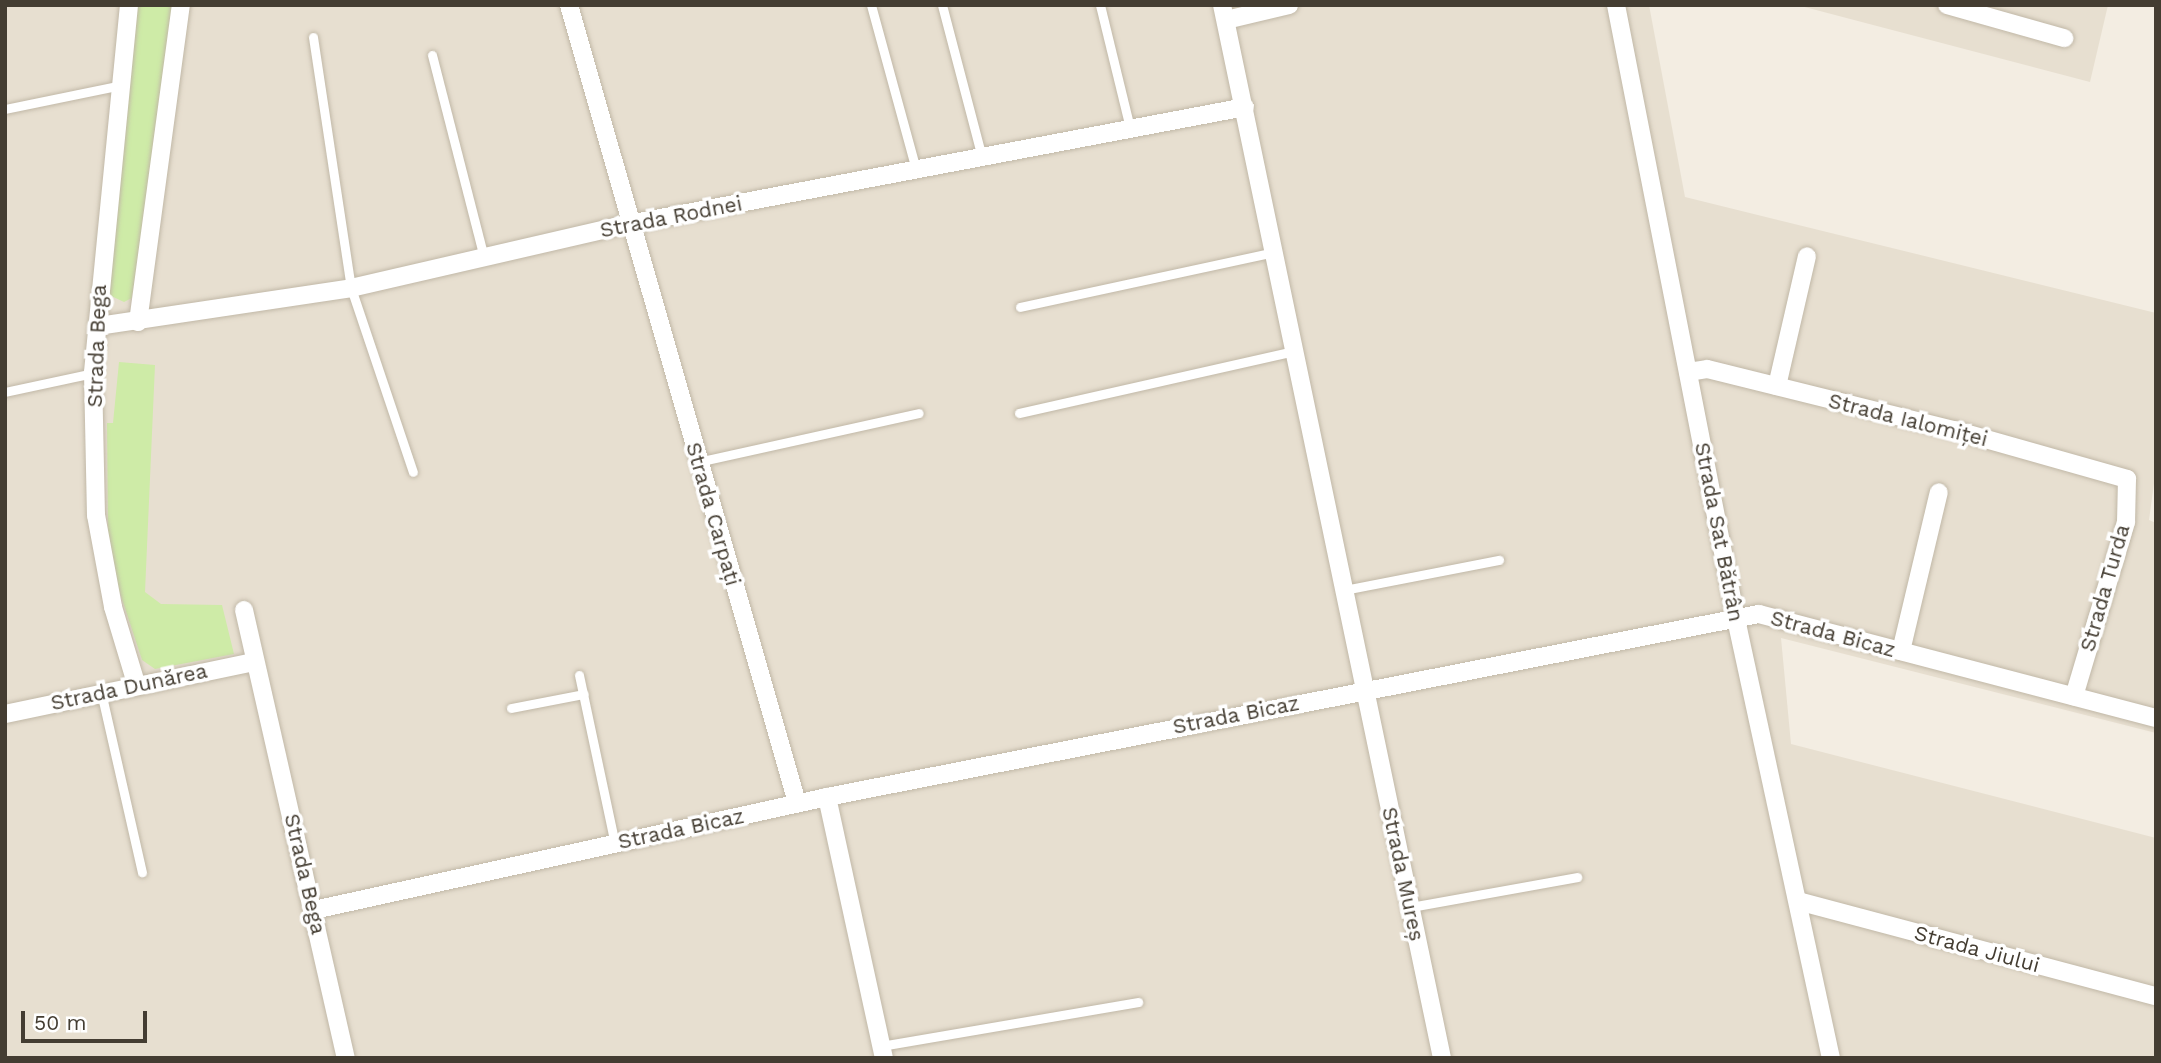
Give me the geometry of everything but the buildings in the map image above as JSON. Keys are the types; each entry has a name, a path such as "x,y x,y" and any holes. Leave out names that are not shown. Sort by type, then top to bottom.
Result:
{"street":[{"name":"Strada Bega","path":"129,5 93,373 96,514 113,607 136,683"},
{"name":"Strada Bega","path":"138,322 181,5"},
{"name":"Strada Carpați","path":"569,5 629,224 797,803"},
{"path":"1224,13 1289,5"},
{"name":"Strada Sat Bătrân","path":"1616,5 1736,619 1831,1058"},
{"path":"1947,5 2006,13 2064,38"},
{"name":"Strada Mureș","path":"1224,13 1442,1058"},
{"name":"Strada Rodnei","path":"98,326 351,288 629,224 1245,107"},
{"path":"1777,386 1807,256"},
{"name":"Strada Ialomiței","path":"1688,372 1707,369 1777,386 2127,479"},
{"name":"Strada Turda","path":"2074,696 2126,522 2127,479"},
{"path":"1901,651 1940,492"},
{"name":"Strada Bega","path":"244,610 253,662 314,910 346,1058"},
{"name":"Strada Bicaz","path":"314,910 797,803 1759,614 2156,718"},
{"name":"Strada Dunărea","path":"5,714 136,683 253,662"},
{"path":"827,797 883,1052"},
{"name":"Strada Jiului","path":"1798,901 2156,996"}],"lane":[{"path":"871,5 916,170"},
{"path":"942,5 982,157"},
{"path":"1100,5 1130,128"},
{"path":"313,37 351,288 414,472"},
{"path":"432,55 484,257"},
{"path":"5,109 122,85"},
{"path":"1020,307 1273,252"},
{"path":"1019,413 1294,351"},
{"path":"5,392 93,373"},
{"path":"698,462 919,413"},
{"path":"1344,590 1499,560"},
{"path":"579,675 615,844"},
{"path":"101,691 142,872"},
{"path":"511,708 583,694"},
{"path":"1411,908 1577,877"},
{"path":"883,1052 1138,1002"}],"shaded area":[{"path":"5,5 1649,5 1685,197 2156,313 2156,469 2149,520 2156,523 2156,733 1781,638 1791,744 2156,838 2156,1058 5,1058"},
{"path":"1797,5 2108,5 2090,82"}],"green space":[{"path":"136,5 173,5 172,38 132,298 124,302 107,294"},
{"path":"119,362 155,365 145,592 161,604 222,605 234,654 155,669 142,660 114,575 108,535 107,423 113,423"}]}
